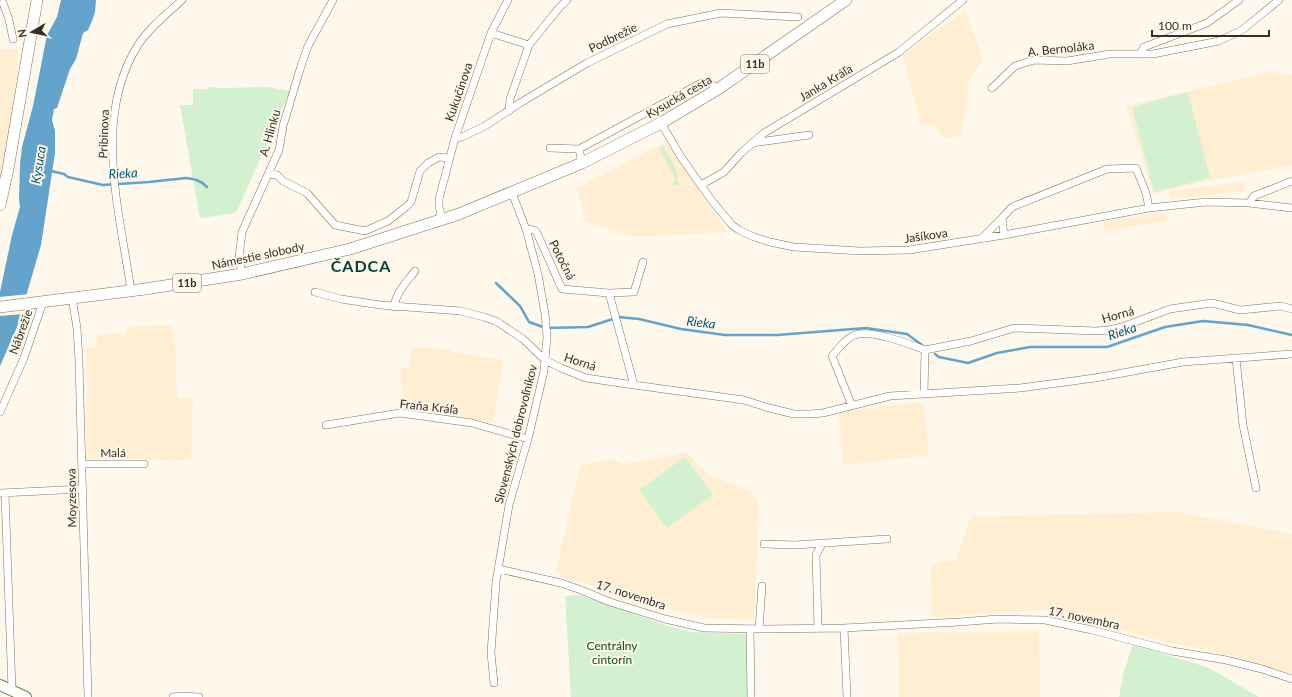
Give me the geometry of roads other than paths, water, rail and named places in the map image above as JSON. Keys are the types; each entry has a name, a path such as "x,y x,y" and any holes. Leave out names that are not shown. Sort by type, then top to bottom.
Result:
{"main road":[{"path":"0,204 8,169 37,0 47,0"},
{"name":"Kysucká cesta","path":"512,193 582,163 661,123 718,89 846,0"},
{"name":"Námestie slobody","path":"0,307 131,291 242,274 350,249 442,220 512,193"},
{"path":"0,685 26,697"}],"street":[{"name":"Pribinova","path":"131,291 114,181 114,125 117,96 122,78 139,44 152,28 182,0"},
{"name":"A. Hlinku","path":"242,274 239,257 242,232 279,150 283,126 301,66 311,40 333,0"},
{"name":"Kukučínova","path":"442,220 439,199 454,138 491,33 508,0"},
{"path":"509,111 510,99 529,45 567,0"},
{"name":"Janka Kráľa","path":"702,185 724,172 741,153 764,133 899,52 963,0"},
{"path":"1140,54 1144,47 1207,22 1239,0"},
{"name":"A. Bernoláka","path":"992,88 1016,66 1034,60 1068,61 1110,54 1153,54 1219,41 1242,30 1279,0"},
{"path":"3,3 9,20 13,39"},
{"name":"Podbrežie","path":"454,138 462,137 485,126 587,63 667,24 721,13 798,17"},
{"path":"491,33 529,45"},
{"path":"550,148 579,149 703,82 708,82 718,89"},
{"name":"Jašíkova","path":"661,123 681,157 726,218 739,230 754,237 781,245 807,249 860,251 909,250 1004,235 1149,208 1206,202 1249,203 1292,208"},
{"path":"752,143 809,135"},
{"path":"579,149 582,163"},
{"path":"269,174 276,175 283,181 307,193 335,225 366,231 388,221 406,208 411,202 420,171 428,162 439,157 449,158"},
{"path":"982,238 1012,207 1107,169 1136,168 1146,193 1149,208"},
{"path":"1249,203 1254,196 1292,181"},
{"name":"Slovenských dobrovoľníkov","path":"494,683 491,652 499,569 509,506 528,439 544,372 547,337 545,314 538,274 526,229 512,193"},
{"path":"1002,218 1004,235"},
{"name":"Potočná","path":"526,229 534,230 537,234 562,289 609,293 634,292 643,262"},
{"path":"394,307 395,299 398,293 415,271"},
{"name":"Horná","path":"315,292 341,299 394,307 461,311 496,321 523,339 545,360 586,378 744,400 794,414 823,413 890,396 1020,388 1095,378 1183,362 1292,354"},
{"path":"609,293 634,385"},
{"name":"Moyzesova","path":"72,298 77,328 79,362 88,697"},
{"name":"Nábrežie","path":"0,412 24,358 40,303"},
{"name":"Horná","path":"925,350 971,340 1014,328 1096,332 1109,330 1122,327 1170,309 1212,303 1240,310 1281,306 1292,309"},
{"path":"852,406 832,356 843,344 856,334 872,334 906,342 925,350 924,394"},
{"path":"1236,358 1243,425 1256,488"},
{"name":"Fraňa Kráľa","path":"326,424 400,413 472,423 528,439"},
{"name":"Malá","path":"82,464 144,464"},
{"path":"12,690 2,493 83,489"},
{"path":"764,544 822,544 887,539"},
{"path":"818,628 816,555 822,544"},
{"name":"17. novembra","path":"499,569 548,580 580,590 610,602 665,619 704,628 844,628 998,619 1045,620 1172,650 1233,662 1262,669 1292,679"},
{"path":"759,629 762,586"},
{"path":"844,628 847,697"},
{"path":"750,629 751,697"},
{"path":"173,697 199,697"}],"water":[{"name":"Kysuca","path":"61,0 96,0 95,12 88,30 83,33 76,59 70,69 57,108 54,109 52,120 55,131 55,153 41,245 17,327 0,366 0,292 12,235 20,207 20,165 22,147 33,106 47,35 57,17"}],"waterway":[{"name":"Rieka","path":"51,171 64,174 68,177 103,185 186,178 197,180 207,187"},
{"name":"Rieka","path":"496,283 520,306 529,322 546,328 588,327 619,317 639,319 681,329 725,335 777,335 866,328 907,334 922,345"},
{"name":"Rieka","path":"935,354 939,357 968,363 997,353 1030,347 1107,347 1165,327 1203,321 1248,325 1292,335"}],"district":[{"name":"ČADCA","path":"361,266"}],"park label":[{"name":"Centrálny cintorín","path":"612,653"}]}
